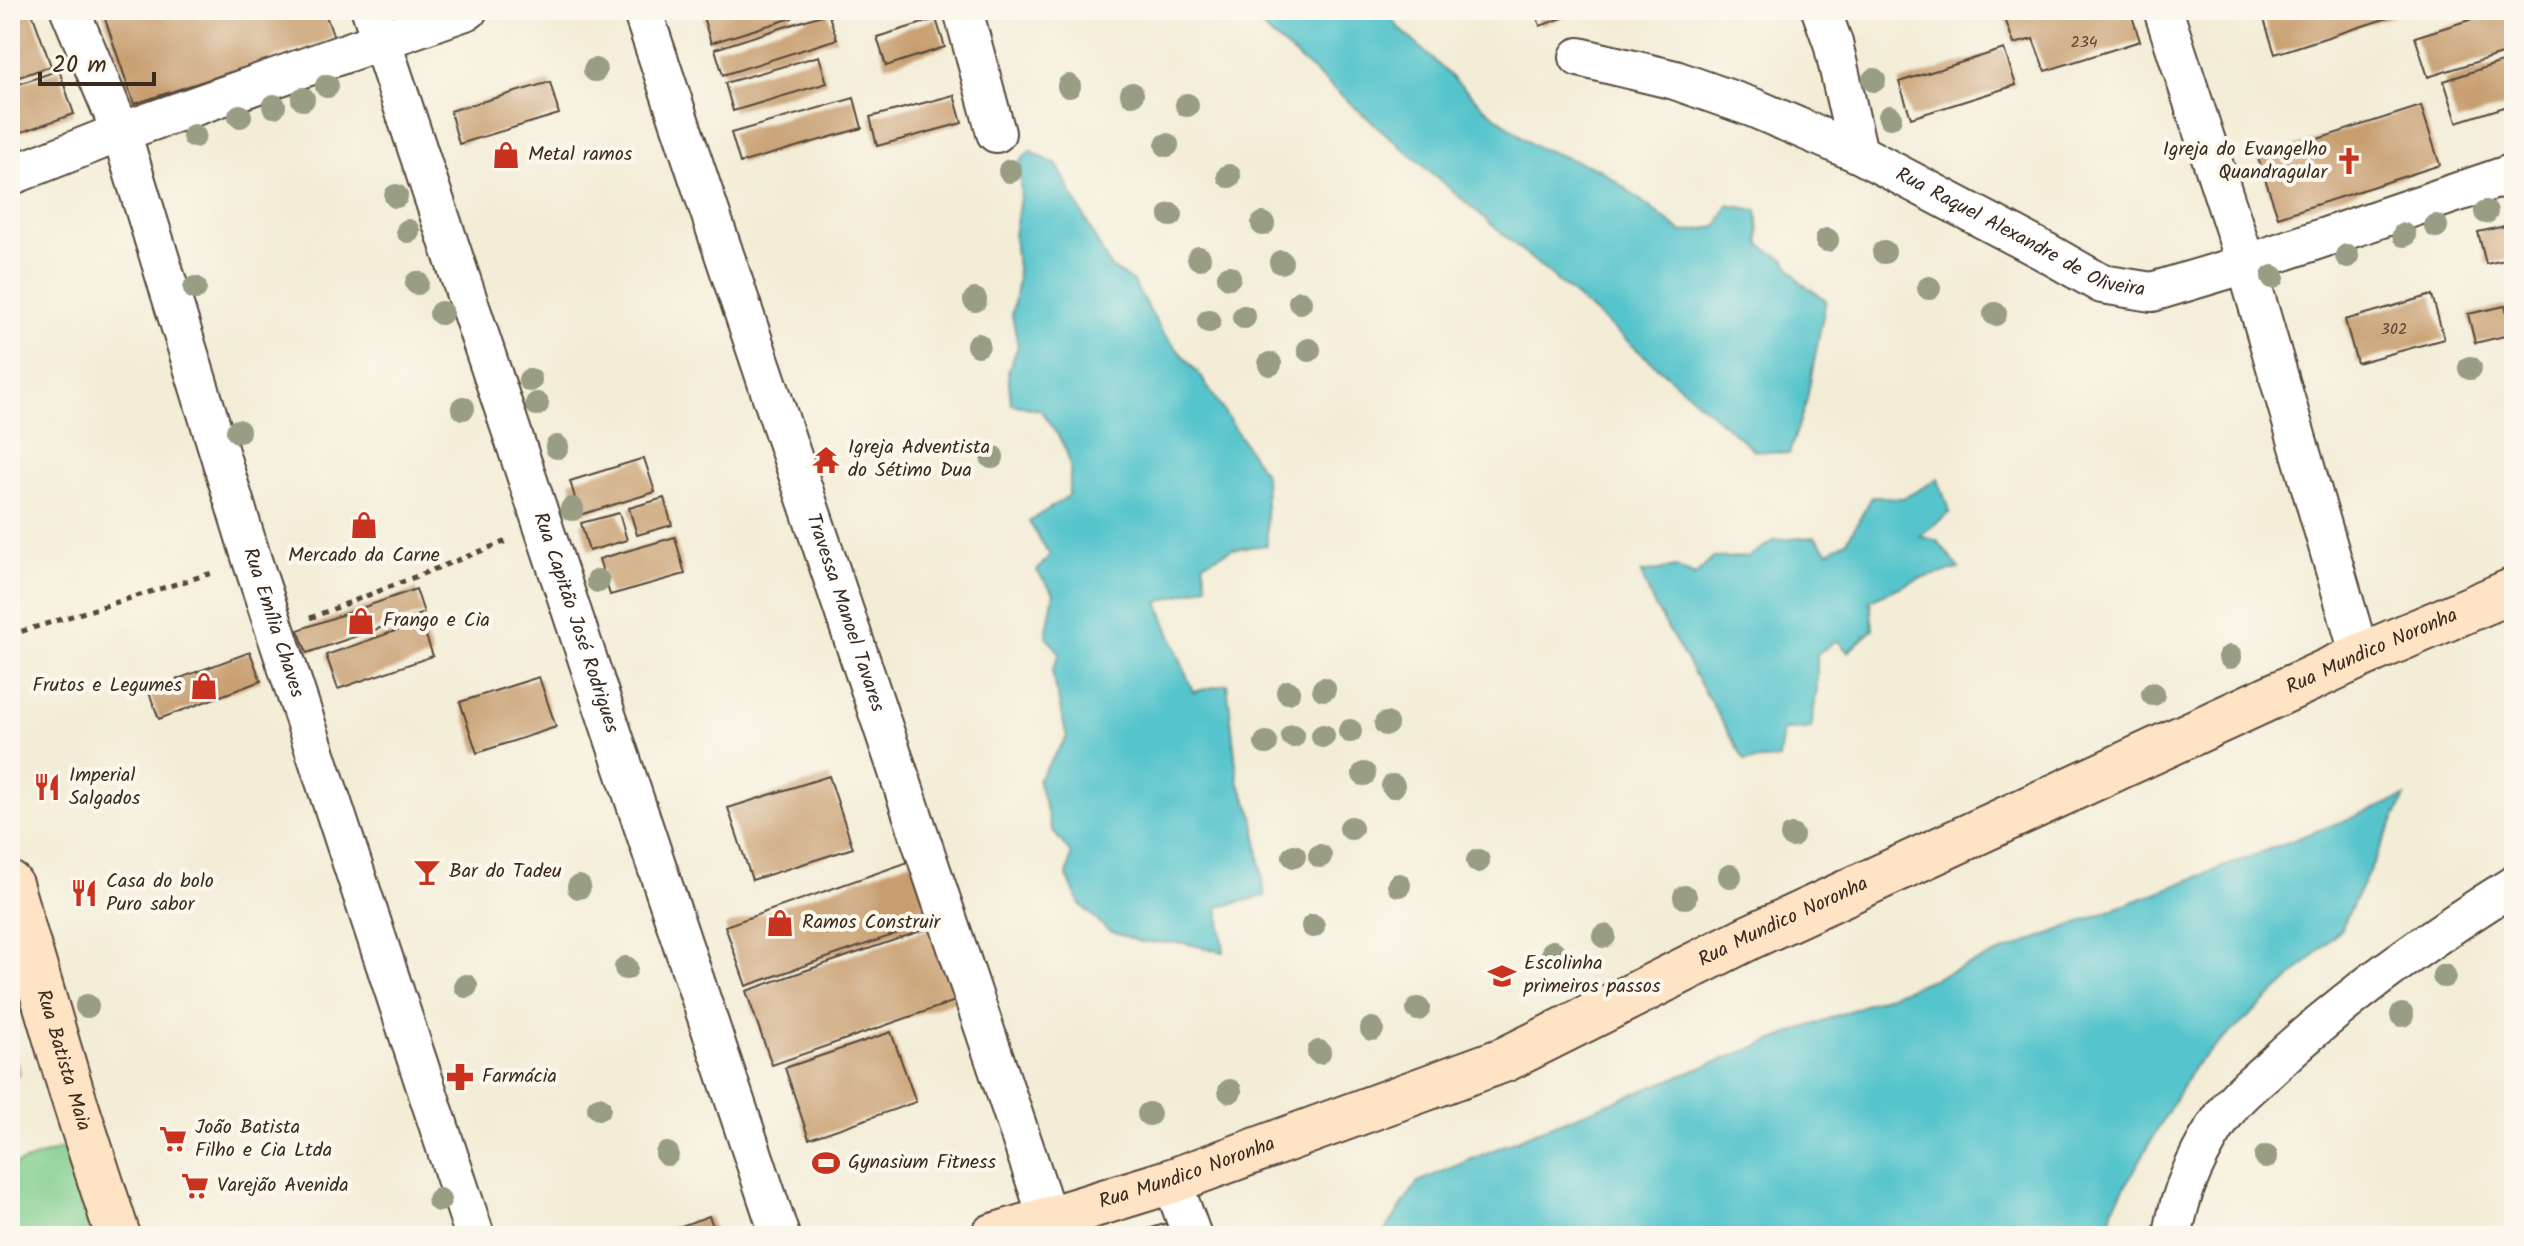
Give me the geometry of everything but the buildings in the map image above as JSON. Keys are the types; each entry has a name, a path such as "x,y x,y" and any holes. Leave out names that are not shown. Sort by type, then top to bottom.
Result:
{"street":[{"name":"Rua Emília Chaves","path":"70,10 121,132 252,560 475,1236"},
{"path":"10,176 377,26 468,10"},
{"name":"Travessa Manoel Tavares","path":"642,10 1050,1227"},
{"path":"963,10 996,133"},
{"path":"1821,10 1833,43 1858,153"},
{"path":"2163,10 2246,264 2360,656"},
{"name":"Rua Capitão José Rodrigues","path":"377,26 780,1236"},
{"name":"Rua Raquel Alexandre de Oliveira","path":"1579,57 1675,80 1754,108 1858,153 2102,284 2152,292 2246,264 2514,173"},
{"name":"Rua Mundico Noronha","path":"993,1236 1050,1227 1506,1059 1750,937 2360,656 2514,590"},
{"name":"Rua Batista Maia","path":"10,884 118,1236"},
{"path":"2173,1236 2176,1213 2197,1160 2229,1107 2314,1029 2400,962 2514,885"},
{"path":"1172,1181 1192,1236"}],"path":[{"path":"276,632 543,526"},
{"path":"10,635 252,560"}],"green space":[{"path":"73,1145 104,1236 10,1236 10,1166"}],"water":[{"path":"1242,10 1389,10 1397,26 1484,107 1534,146 1601,170 1682,232 1717,227 1728,205 1757,210 1760,245 1785,260 1800,282 1826,300 1806,403 1789,454 1754,450"},
{"path":"1030,151 1057,165 1110,267 1133,282 1162,332 1200,375 1265,475 1267,545 1232,549 1203,563 1207,586 1158,602 1193,692 1227,684 1238,782 1253,814 1265,896 1218,907 1224,952 1183,943 1140,942 1107,930 1080,904 1067,876 1071,854 1052,830 1038,780 1067,737 1052,671 1060,653 1046,636 1054,593 1037,571 1050,555 1029,522 1068,496 1070,470 1061,440 1040,410 1011,404 1008,372 1018,346 1012,315 1018,279 1014,236 1021,192 1018,164"},
{"path":"1938,479 1950,513 1919,536 1938,541 1959,569 1918,579 1870,600 1873,629 1848,652 1837,640 1817,654 1817,688 1811,729 1783,730 1779,759 1745,761 1653,603 1641,573 1676,567 1695,576 1713,558 1748,557 1775,540 1815,537 1828,552 1847,541 1872,497 1904,498"},
{"path":"2405,797 2341,929 2194,1066 2112,1209 2110,1236 1382,1236 1418,1182 1545,1128"}],"place":[{"name":"Metal ramos","path":"506,155"},
{"name":"Igreja do Evangelho Quandragular","path":"2349,161"},
{"name":"Igreja Adventista do Sétimo Dua","path":"826,460"},
{"name":"Mercado da Carne","path":"364,525"},
{"name":"Frango e Cia","path":"361,621"},
{"name":"Frutos e Legumes","path":"204,686"},
{"name":"Imperial Salgados","path":"47,787"},
{"name":"Bar do Tadeu","path":"427,872"},
{"name":"Casa do bolo Puro sabor","path":"84,893"},
{"name":"Ramos Construir","path":"780,923"},
{"name":"Escolinha primeiros passos","path":"1502,976"},
{"name":"Farmácia","path":"460,1077"},
{"name":"João Batista Filho e Cia Ltda","path":"173,1139"},
{"name":"Gynasium Fitness","path":"826,1163"},
{"name":"Varejão Avenida","path":"195,1186"}]}
